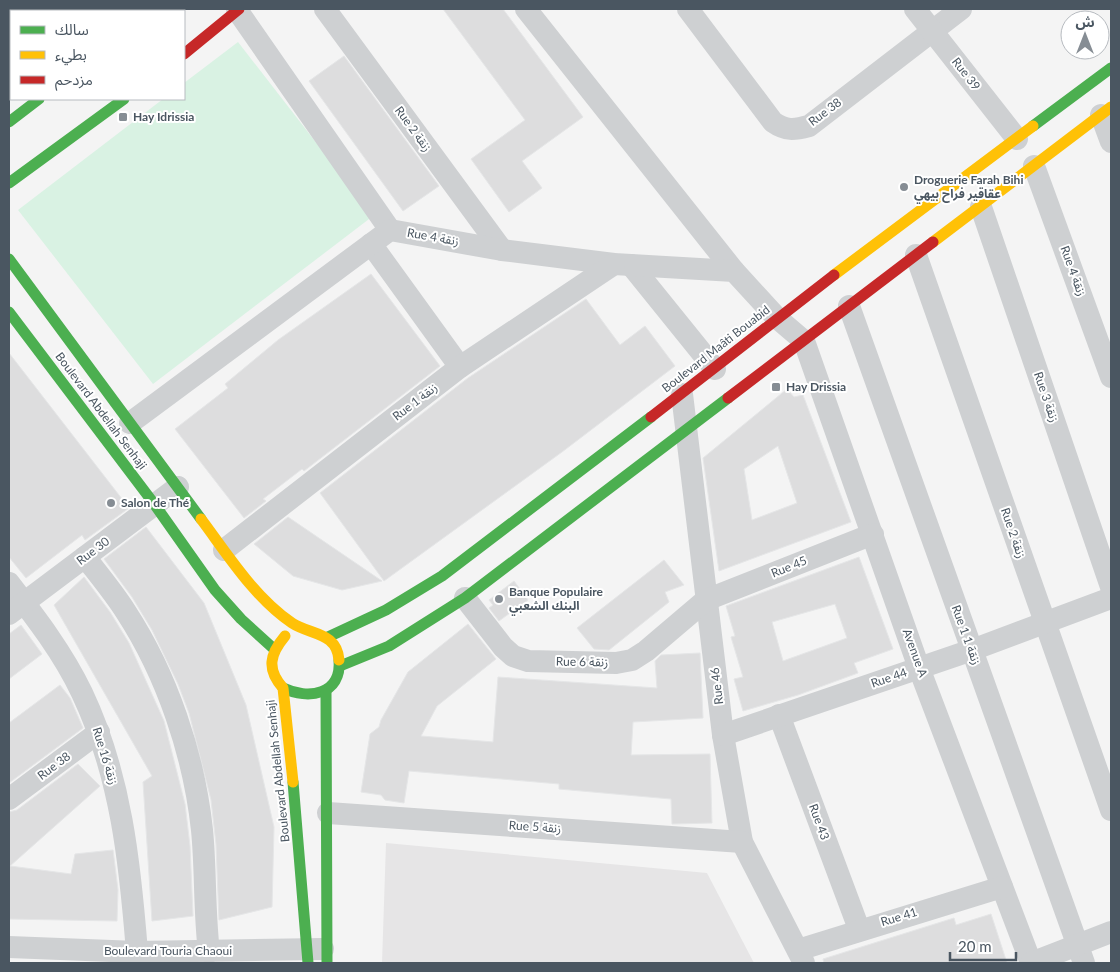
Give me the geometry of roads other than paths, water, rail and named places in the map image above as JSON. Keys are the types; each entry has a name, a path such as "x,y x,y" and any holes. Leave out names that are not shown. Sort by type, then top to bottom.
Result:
{"street":[{"name":"Rue 2 زنقة","path":"325,9 502,250"},
{"path":"526,9 734,271 777,318 804,341"},
{"name":"Rue 38","path":"688,9 774,122 784,129 795,130 809,126 931,30 961,9"},
{"name":"Rue 39","path":"915,9 1017,139"},
{"path":"185,53 238,10 390,230"},
{"name":"Boulevard Maâti Bouabid","path":"328,637 368,621 406,600 442,576 715,369 777,318 1111,68"},
{"path":"9,122 38,100"},
{"path":"9,183 123,100"},
{"path":"340,666 361,660 381,650 465,598 1106,111 1111,142"},
{"name":"Rue 4 زنقة","path":"1034,166 1111,377"},
{"name":"Rue 3 زنقة","path":"981,206 1111,587"},
{"name":"Rue 4 زنقة","path":"130,423 390,230 502,250 622,265 734,271"},
{"path":"371,244 460,367"},
{"name":"Rue 2 زنقة","path":"916,255 1111,810"},
{"name":"Boulevard Abdellah Senhaji","path":"9,258 251,584 282,616 304,629 317,631 328,637"},
{"path":"622,265 715,369"},
{"name":"Rue 1 زنقة","path":"224,550 460,367 622,265"},
{"name":"Rue 1 زنقة 1","path":"849,306 1081,954"},
{"name":"Boulevard Abdellah Senhaji","path":"9,312 155,505 215,590 274,649 272,670 282,688 317,956"},
{"name":"Avenue A","path":"804,341 920,668 1031,963"},
{"name":"Rue 46","path":"682,394 722,735 742,842 801,957"},
{"name":"Rue 30","path":"16,608 178,487"},
{"name":"Rue 45","path":"706,600 872,534"},
{"path":"85,557 126,612 150,655 181,734 194,783 202,828 205,925 209,952"},
{"name":"Rue 16 زنقة","path":"9,583 16,608 66,664 99,732 112,769 124,829 137,952"},
{"name":"Rue 6 زنقة","path":"465,598 513,656 528,661 616,663 632,660 646,651 706,600"},
{"name":"Rue 44","path":"722,735 972,650 1111,598"},
{"path":"274,649 286,635 304,629"},
{"path":"282,688 294,695 307,697 326,690 334,681 340,666 338,651 328,637"},
{"path":"317,956 328,813 326,690"},
{"name":"Rue 43","path":"779,715 859,929"},
{"name":"Rue 38","path":"9,799 99,732"},
{"name":"Rue 5 زنقة","path":"328,813 742,842"},
{"name":"Rue 41","path":"801,957 859,929 1002,887"},
{"path":"1031,963 1081,954 1111,932"},
{"name":"Boulevard Touria Chaoui","path":"9,947 317,956"}],"place":[{"name":"Hay Idrissia","path":"123,117"},
{"name":"Droguerie Farah Bihi عقاقير فراح بيهي","path":"904,187"},
{"name":"Hay Drissia","path":"776,387"},
{"name":"Salon de Thé","path":"111,503"},
{"name":"Banque Populaire البنك الشعبي","path":"499,599"}]}
